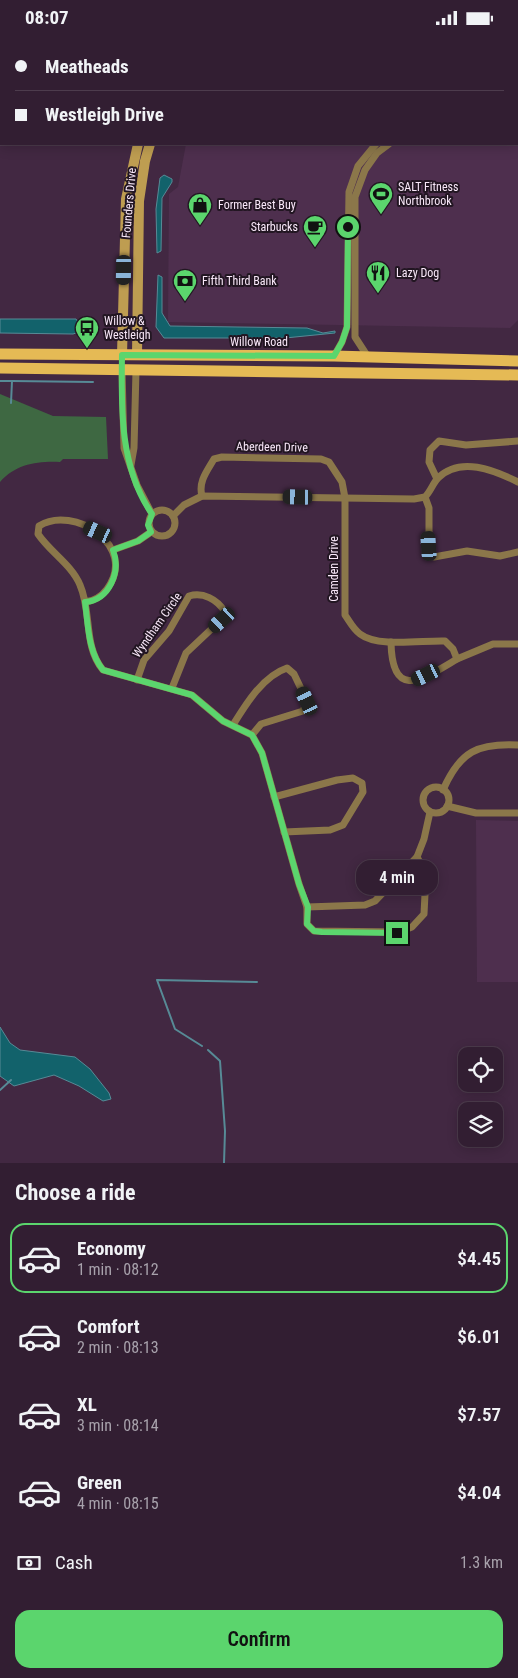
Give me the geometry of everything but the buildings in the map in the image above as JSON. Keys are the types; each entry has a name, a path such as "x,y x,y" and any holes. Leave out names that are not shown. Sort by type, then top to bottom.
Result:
{"main road":[{"name":"Founders Drive","path":"122,355 126,199 138,145"},
{"name":"Founders Drive","path":"138,355 139,201 145,161 150,145"},
{"name":"Willow Road","path":"0,355 334,356 518,361"},
{"path":"122,355 122,370"},
{"path":"136,370 138,355"},
{"path":"0,368 518,375"}],"street":[{"path":"334,356 342,342 347,327 349,192 358,166 375,145"},
{"path":"368,357 355,337 356,197 365,170 377,153 388,145"},
{"path":"122,370 124,448 137,485 152,514 148,525 151,532 159,537 171,533 175,525 174,516 184,505 202,496 414,499 424,497 437,479 447,471 457,467 480,467 518,482"},
{"path":"131,465 134,448 136,370"},
{"path":"437,479 429,462 430,450 439,441 466,445 518,441"},
{"name":"Aberdeen Drive","path":"202,496 200,488 203,477 214,459 222,457 321,459 335,467 342,482 345,498"},
{"path":"424,497 429,508 429,553 434,557 466,551 500,556 518,552"},
{"name":"Camden Drive","path":"345,498 346,615 353,627 361,635 391,642 445,641 453,649 457,659"},
{"path":"152,514 164,510 174,516"},
{"path":"85,602 93,601 105,592 115,578 117,560 113,550 98,532 74,522 47,521 39,526 38,534 48,549 78,580 85,602 96,661 103,670 192,695 223,721 252,735 262,753 284,832 308,907 307,924 314,931 399,933 418,923 424,914 426,874 417,857"},
{"path":"113,550 138,541 151,532"},
{"name":"Wyndham Circle","path":"137,680 144,661 169,631 189,596 198,594 212,599 225,612 222,620 186,653 172,688"},
{"path":"391,642 391,662 397,675 405,680 414,681 457,659 493,644 518,644"},
{"path":"234,725 255,693 277,671 287,668 294,674 307,701 302,711 261,724 252,735"},
{"path":"443,790 461,761 474,749 493,744 518,745"},
{"path":"274,797 337,780 353,778 362,783 363,792 343,825 330,830 284,832"},
{"path":"431,788 443,790 449,799 447,806 440,813 430,812 423,804 424,795 431,788"},
{"path":"447,806 476,813 518,813"},
{"path":"308,907 365,905 375,901 417,857 424,839 430,812"}],"shaded area":[{"path":"186,145 518,145 518,320 510,328 168,322 169,194 178,187"},
{"path":"164,175 172,179 172,182 162,198 161,251 157,253 156,209 160,178"},
{"path":"158,275 162,277 162,313 170,326 307,328 323,333 335,331 335,333 285,338 164,338 156,327"},
{"path":"0,319 76,319 80,325 79,332 73,334 0,333"},
{"path":"0,394 53,416 106,417 108,459 63,459 60,462 35,463 20,467 0,482"},
{"path":"476,820 518,821 518,982 477,982"},
{"path":"0,1027 10,1043 20,1050 75,1057 90,1069 109,1093 111,1099 103,1101 79,1086 54,1075 14,1086 0,1076"}],"waterway":[{"path":"0,381 12,381 11,403"},
{"path":"12,381 93,382"},
{"path":"202,1046 175,1029 157,980 257,982"},
{"path":"208,1050 220,1061 225,1131 224,1163"},
{"path":"0,1090 11,1080"}],"place":[{"name":"SALT Fitness Northbrook","path":"381,215"},
{"name":"Former Best Buy","path":"200,226"},
{"name":"Starbucks","path":"315,248"},
{"name":"Lazy Dog","path":"378,294"},
{"name":"Fifth Third Bank","path":"185,302"},
{"name":"Willow & Westleigh","path":"87,349"}],"route":[{"path":"348,227 347,327 342,342 334,356 122,355 124,448 137,485 152,514 148,521 151,532 138,541 113,550 117,560 115,578 105,592 93,601 85,602 92,648 96,661 103,670 192,695 223,721 252,735 262,753 299,884 308,907 307,924 314,931 322,932 397,933"}]}
